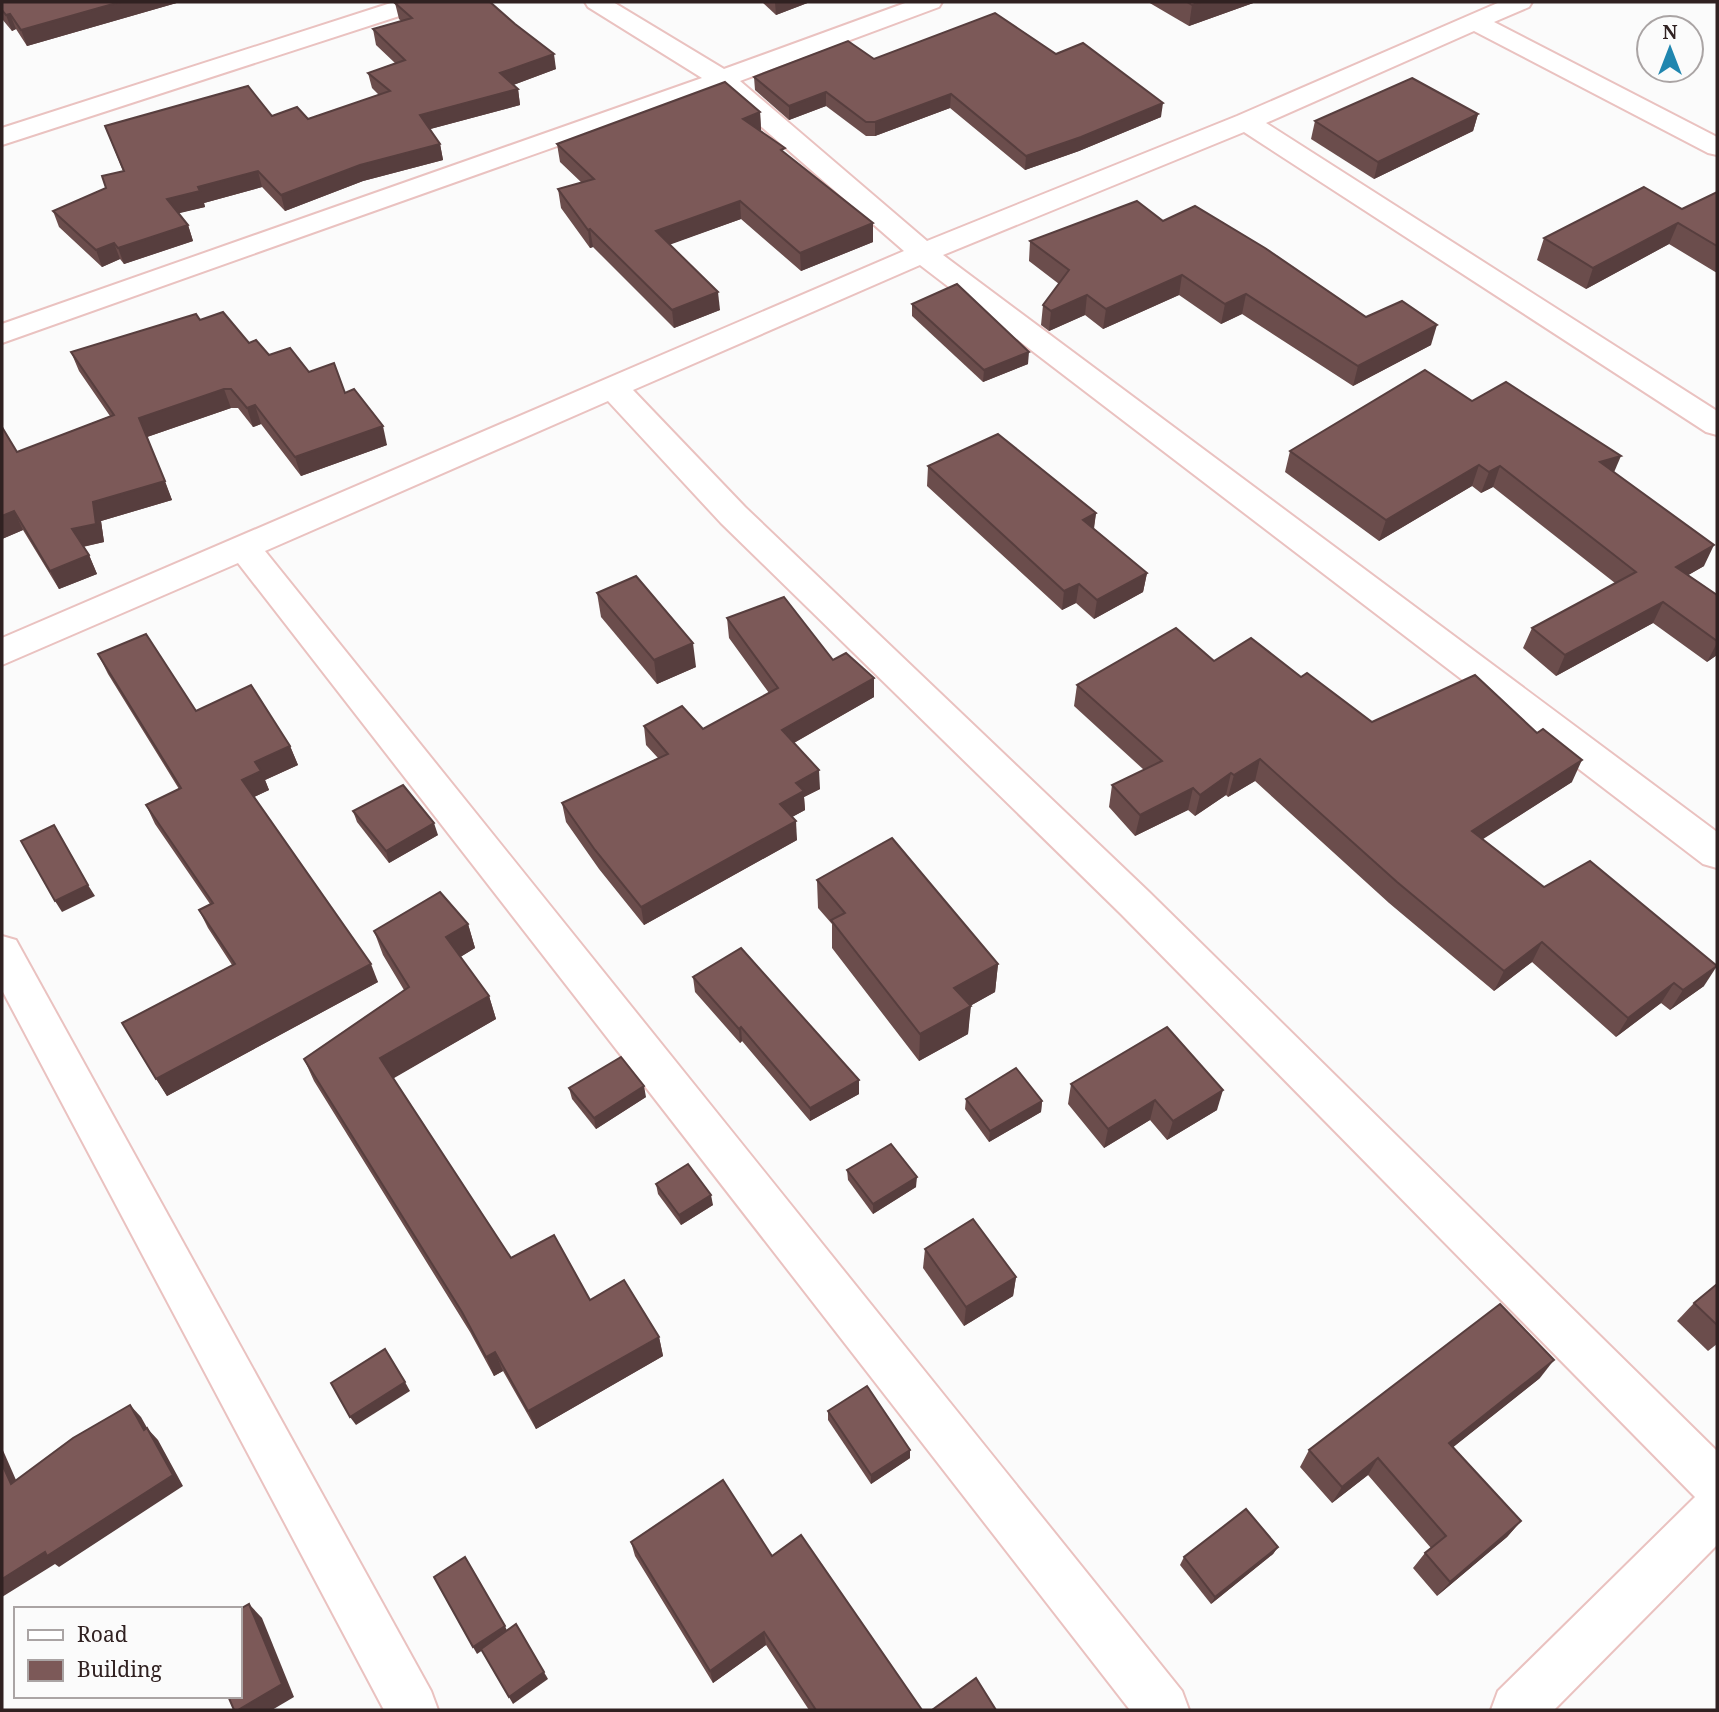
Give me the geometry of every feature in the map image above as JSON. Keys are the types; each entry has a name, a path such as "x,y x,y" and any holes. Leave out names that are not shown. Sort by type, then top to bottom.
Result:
{"street":[{"path":"2,137 418,2"},
{"path":"597,2 722,79 923,253 1717,853"},
{"path":"2,334 722,79 930,2"},
{"path":"2,652 923,253 1246,122 1520,2"},
{"path":"1475,22 1717,147"},
{"path":"1246,122 1717,425"},
{"path":"612,387 733,515 1135,903 1717,1485"},
{"path":"244,548 1163,1710"},
{"path":"2,952 412,1710"},
{"path":"1517,1710 1717,1510"}],"building":[{"path":"2,2 120,2 21,30 10,14 6,15 2,10"},
{"path":"490,2 554,54 500,73 518,89 420,115 440,144 360,165 281,195 258,171 198,187 200,191 167,199 188,225 118,248 114,243 96,250 53,211 106,188 102,176 124,171 105,126 248,86 272,116 297,107 308,119 390,91 368,73 405,60 373,29 412,18 395,3"},
{"path":"995,13 1056,54 1083,43 1163,103 1081,137 1026,156 951,94 875,122 866,122 826,92 789,106 754,77 848,41 874,59"},
{"path":"1412,78 1478,114 1378,162 1315,121"},
{"path":"725,82 760,112 743,119 785,148 781,150 873,223 800,253 740,201 656,231 718,292 672,310 590,229 588,230 558,189 594,179 557,144"},
{"path":"1644,187 1682,209 1717,192 1717,246 1678,223 1593,268 1544,238"},
{"path":"1137,201 1163,221 1195,206 1265,248 1366,317 1402,301 1437,325 1358,366 1246,294 1225,304 1182,275 1106,309 1087,295 1051,311 1043,305 1069,270 1030,241"},
{"path":"957,284 1029,352 984,370 912,304"},
{"path":"223,312 249,343 256,340 269,355 290,348 309,372 334,363 345,393 354,389 383,426 295,457 255,405 247,408 231,389 224,389 139,418 165,481 93,502 96,524 72,529 89,555 50,571 14,511 2,516 2,427 17,452 114,415 71,352 196,314 200,320"},
{"path":"1425,370 1472,401 1506,382 1621,456 1600,462 1714,545 1676,567 1717,595 1717,641 1663,602 1565,655 1532,628 1636,572 1500,466 1489,472 1479,465 1386,520 1290,451"},
{"path":"998,434 1096,513 1083,520 1147,573 1097,600 1079,584 1064,591 928,466"},
{"path":"636,576 693,643 654,660 597,593"},
{"path":"784,597 833,660 846,653 874,678 782,730 819,770 796,783 804,791 780,804 796,821 641,907 595,850 562,803 668,754 644,726 682,706 703,729 778,688 727,618"},
{"path":"1176,628 1214,661 1251,638 1301,677 1307,673 1372,722 1475,675 1537,733 1543,729 1582,760 1472,831 1544,887 1590,861 1717,966 1683,990 1674,983 1628,1018 1542,942 1504,971 1397,882 1260,759 1234,775 1231,773 1200,795 1193,788 1140,815 1112,785 1162,761 1077,685"},
{"path":"146,634 196,711 251,685 290,746 255,762 261,771 242,780 371,964 156,1079 122,1023 235,964 199,910 213,903 146,805 181,788 98,654"},
{"path":"403,785 434,823 386,851 353,811"},
{"path":"54,825 88,885 55,901 21,841"},
{"path":"892,838 998,964 954,988 971,1006 920,1034 831,920 845,913 817,880"},
{"path":"440,892 468,924 446,937 489,996 380,1058 511,1258 554,1235 590,1300 624,1280 659,1337 528,1411 495,1352 486,1357 462,1312 304,1059 409,987 374,931"},
{"path":"741,948 859,1080 810,1108 741,1027 739,1029 693,977"},
{"path":"1167,1027 1223,1090 1173,1121 1155,1100 1108,1129 1071,1084"},
{"path":"621,1057 644,1086 594,1118 569,1088"},
{"path":"1016,1068 1042,1101 990,1131 966,1099"},
{"path":"891,1144 917,1177 873,1204 847,1170"},
{"path":"688,1164 711,1195 679,1215 656,1184"},
{"path":"973,1219 1016,1277 966,1307 925,1249"},
{"path":"1717,1284 1717,1325 1694,1303"},
{"path":"1500,1304 1554,1360 1449,1443 1521,1521 1450,1582 1425,1553 1446,1536 1378,1458 1342,1487 1309,1450"},
{"path":"385,1349 405,1382 350,1417 331,1383"},
{"path":"867,1386 910,1450 871,1475 828,1411"},
{"path":"130,1405 144,1430 147,1428 173,1475 47,1556 45,1552 2,1579 2,1464 11,1484 73,1438"},
{"path":"723,1480 772,1556 801,1535 922,1710 816,1710 764,1632 710,1671 631,1542"},
{"path":"1246,1509 1278,1547 1215,1597 1184,1557"},
{"path":"465,1557 505,1626 473,1647 434,1577"},
{"path":"249,1604 282,1684 234,1710 229,1698 242,1698 242,1608"},
{"path":"516,1624 544,1672 509,1697 481,1649"},
{"path":"976,1678 996,1710 932,1710"}]}
